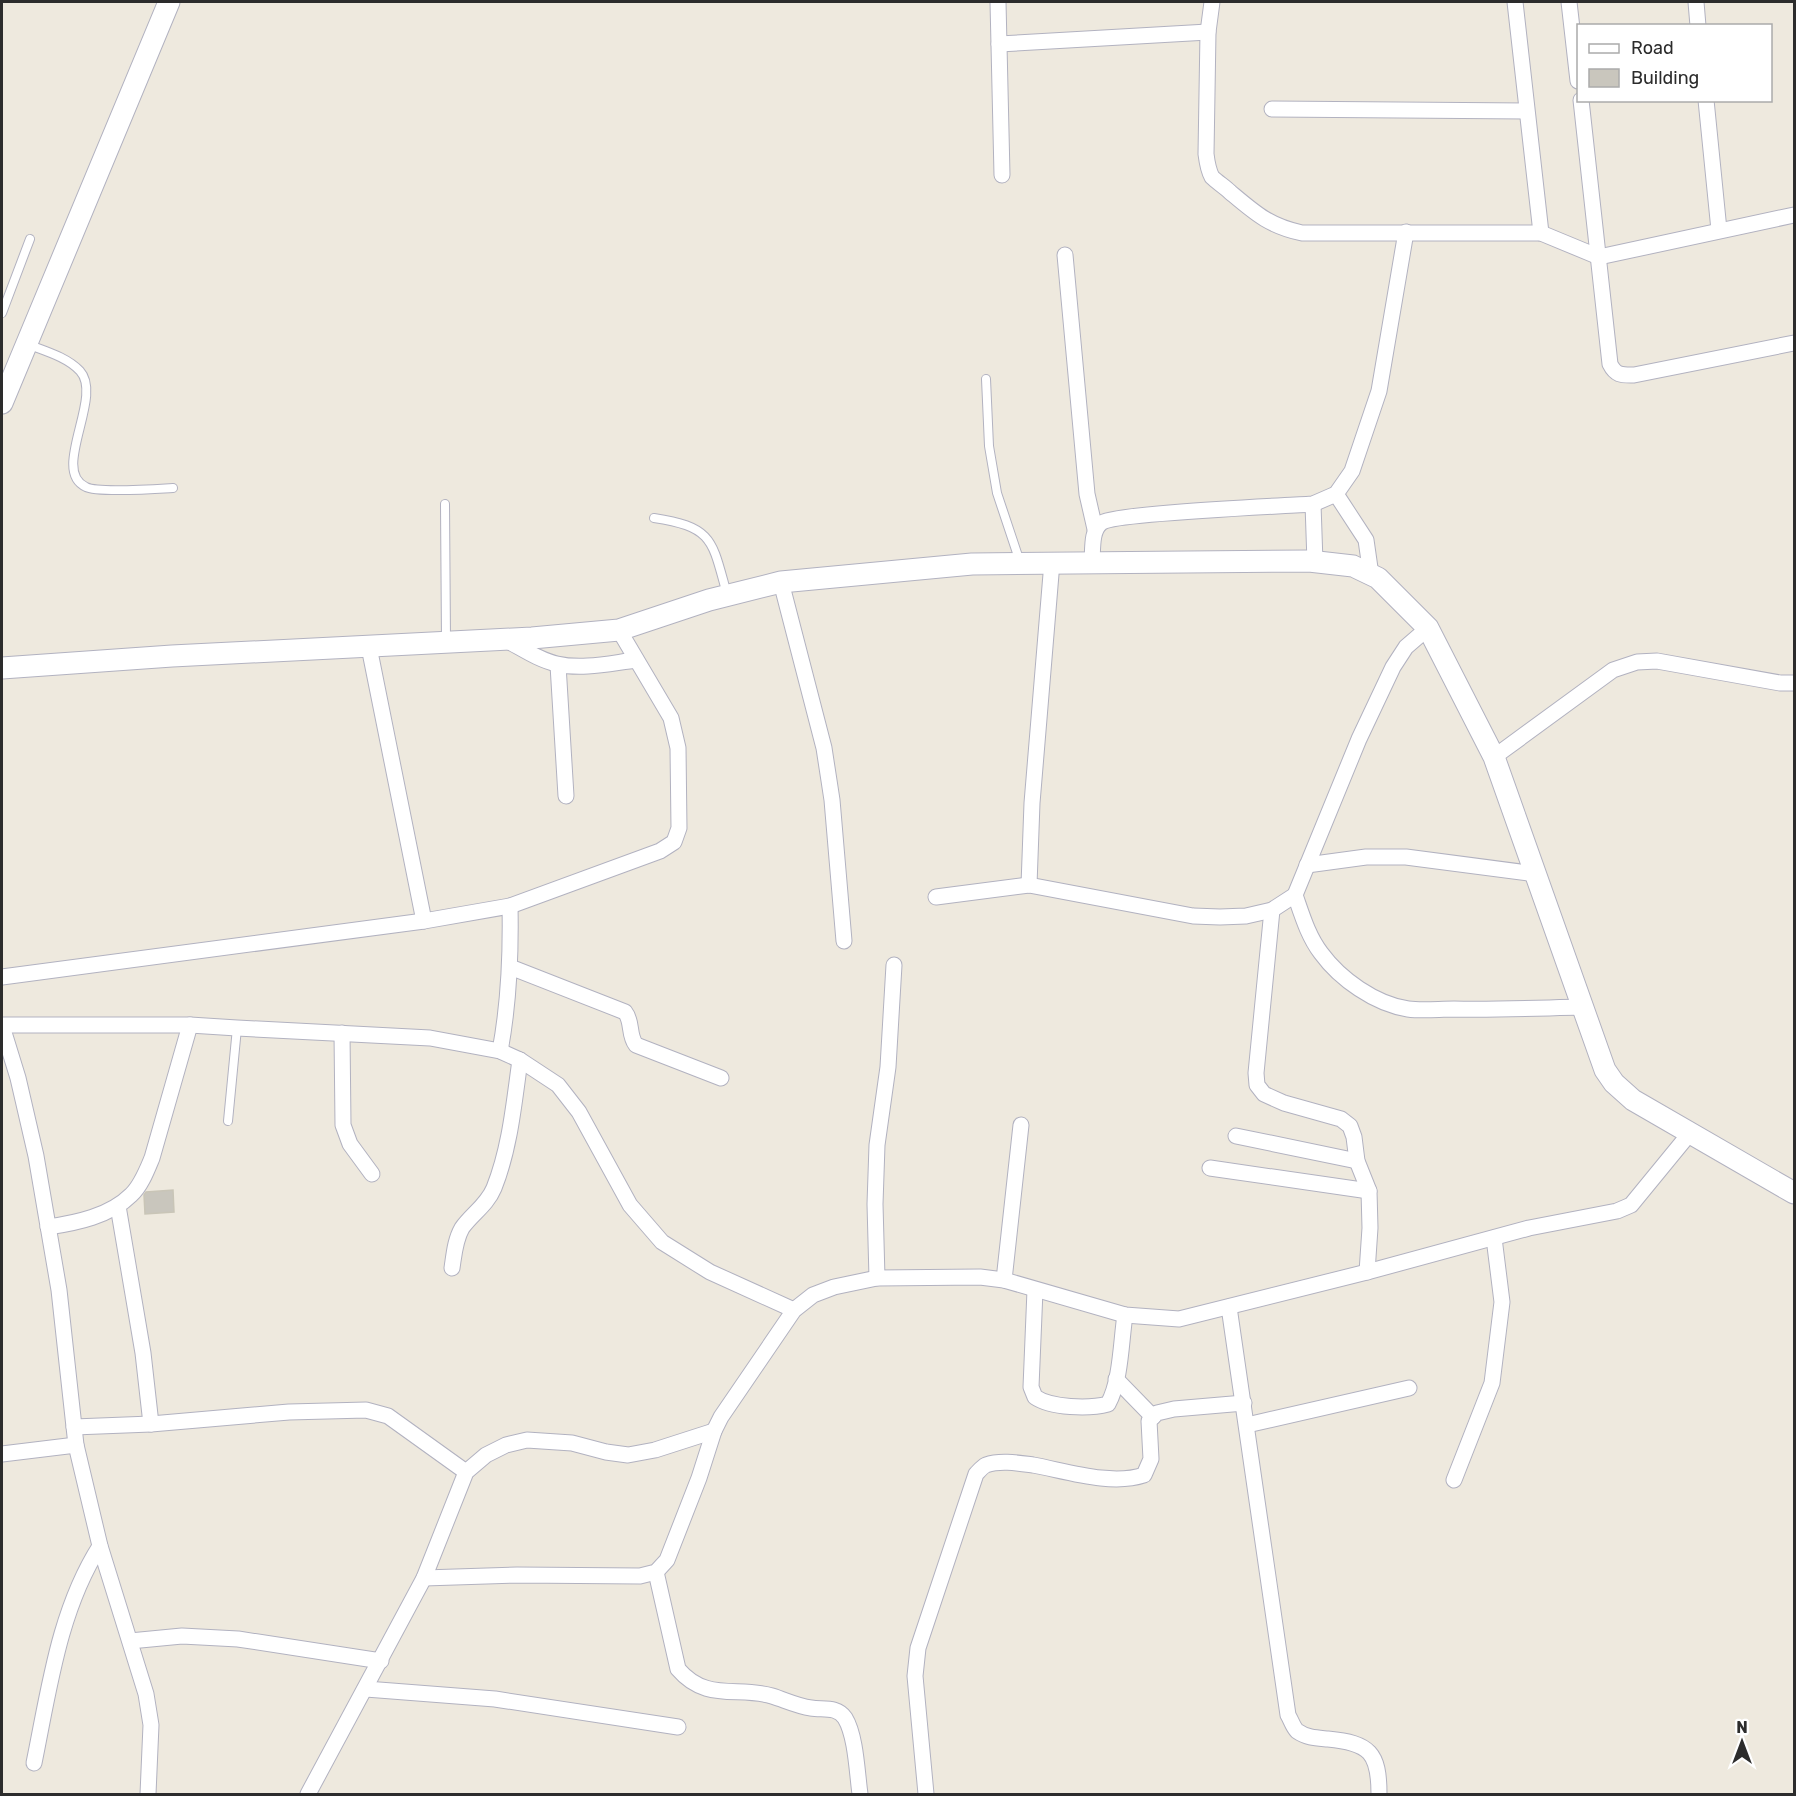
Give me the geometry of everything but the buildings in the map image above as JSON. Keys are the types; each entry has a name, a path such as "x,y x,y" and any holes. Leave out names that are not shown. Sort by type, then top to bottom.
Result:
{"street":[{"path":"2,403 169,2"},
{"path":"998,2 1002,175"},
{"path":"1212,2 1208,32 1206,154 1208,167 1212,177 1268,222 1284,229 1302,233 1541,233 1599,257 1794,215"},
{"path":"1515,2 1541,233"},
{"path":"1569,2 1577,72"},
{"path":"1696,2 1698,24"},
{"path":"999,44 1208,32"},
{"path":"1581,102 1610,364 1614,372 1621,375 1634,375 1794,343"},
{"path":"1706,102 1719,230"},
{"path":"1272,109 1526,111"},
{"path":"1095,529 1103,521 1120,518 1313,504 1336,494 1352,471 1379,391 1406,232"},
{"path":"1065,255 1083,451 1095,529 1092,562"},
{"path":"1336,494 1366,540 1371,575"},
{"path":"1313,504 1315,562"},
{"path":"1029,885 1032,803 1052,562"},
{"path":"2,668 172,656 506,640 619,630 727,596 781,582 972,564 1315,562 1353,566 1378,578 1428,628 1494,757 1605,1070 1614,1083 1632,1100 1794,1193"},
{"path":"781,582 824,748 832,801 844,941"},
{"path":"936,897 1029,885 1193,916 1246,916 1272,910 1295,895 1359,739 1393,667 1406,647 1428,628"},
{"path":"2,977 424,921 510,906 660,851 674,842 678,828 678,747 671,718 619,630"},
{"path":"506,640 540,659 558,664 577,666 636,660"},
{"path":"369,647 424,921"},
{"path":"1494,757 1613,669 1637,662 1657,661 1780,683 1794,683"},
{"path":"558,664 566,796"},
{"path":"1307,865 1366,857 1406,857 1536,874"},
{"path":"1295,895 1309,935 1335,970 1382,1001 1408,1009 1493,1010 1582,1007"},
{"path":"500,1051 506,1019 510,966 510,906"},
{"path":"1272,910 1256,1073 1257,1085 1264,1094 1284,1103 1341,1119 1350,1126 1357,1161 1369,1191 1370,1228 1367,1272"},
{"path":"877,1278 875,1204 877,1145 888,1067 894,965"},
{"path":"510,966 625,1012 629,1017 632,1040 636,1044 721,1078"},
{"path":"148,1794 151,1725 146,1694 100,1546 76,1445 59,1290 36,1156 18,1078 2,1026 190,1025 430,1038 500,1051 520,1060 558,1085 579,1113 630,1205 662,1242 710,1272 794,1310"},
{"path":"48,1227 76,1223 118,1206 132,1194 152,1158 190,1025"},
{"path":"342,1033 343,1125 350,1144 372,1174"},
{"path":"452,1269 457,1238 463,1227 487,1201 494,1189 507,1141 520,1060"},
{"path":"2,1080 18,1078"},
{"path":"1004,1280 1021,1125"},
{"path":"424,1578 517,1575 640,1576 656,1572 667,1560 683,1523 714,1431 794,1310 813,1295 834,1287 877,1278 947,1276 1004,1280 1125,1315 1179,1318 1367,1272 1529,1228 1617,1211 1630,1205 1690,1133"},
{"path":"1236,1136 1357,1161"},
{"path":"1210,1168 1369,1191"},
{"path":"118,1206 143,1353 151,1424"},
{"path":"1454,1480 1492,1383 1502,1302 1494,1238"},
{"path":"1035,1290 1031,1387 1035,1397 1051,1404 1096,1407 1108,1404 1113,1395 1125,1315"},
{"path":"1229,1307 1288,1715 1296,1730 1311,1738 1330,1739 1366,1748 1375,1758 1379,1794"},
{"path":"1116,1379 1153,1417"},
{"path":"1247,1425 1409,1388"},
{"path":"926,1794 915,1676 918,1648 976,1474 984,1466 997,1462 1017,1462 1109,1479 1131,1480 1144,1475 1151,1459 1149,1421 1157,1413 1174,1409 1244,1403"},
{"path":"74,1427 151,1424 289,1412 366,1410 388,1416 466,1472"},
{"path":"308,1794 424,1578 466,1472 486,1455 506,1445 527,1440 572,1443 628,1455 714,1431"},
{"path":"2,1459 2,1454 76,1445"},
{"path":"34,1763 64,1626 76,1589 100,1546"},
{"path":"656,1572 678,1669 688,1681 712,1690 772,1696 788,1703 813,1709 837,1710 845,1717 851,1733 860,1794"},
{"path":"130,1641 182,1636 238,1639 381,1661"},
{"path":"366,1689 495,1699 678,1727"}],"lane":[{"path":"2,313 30,239"},
{"path":"26,343 67,361 81,372 86,384 86,396 73,463 76,480 86,488 173,489"},
{"path":"986,379 988,446 997,493 1020,563"},
{"path":"445,504 446,643"},
{"path":"654,518 680,522 697,529 713,545 727,596"},
{"path":"228,1121 237,1028"}]}
